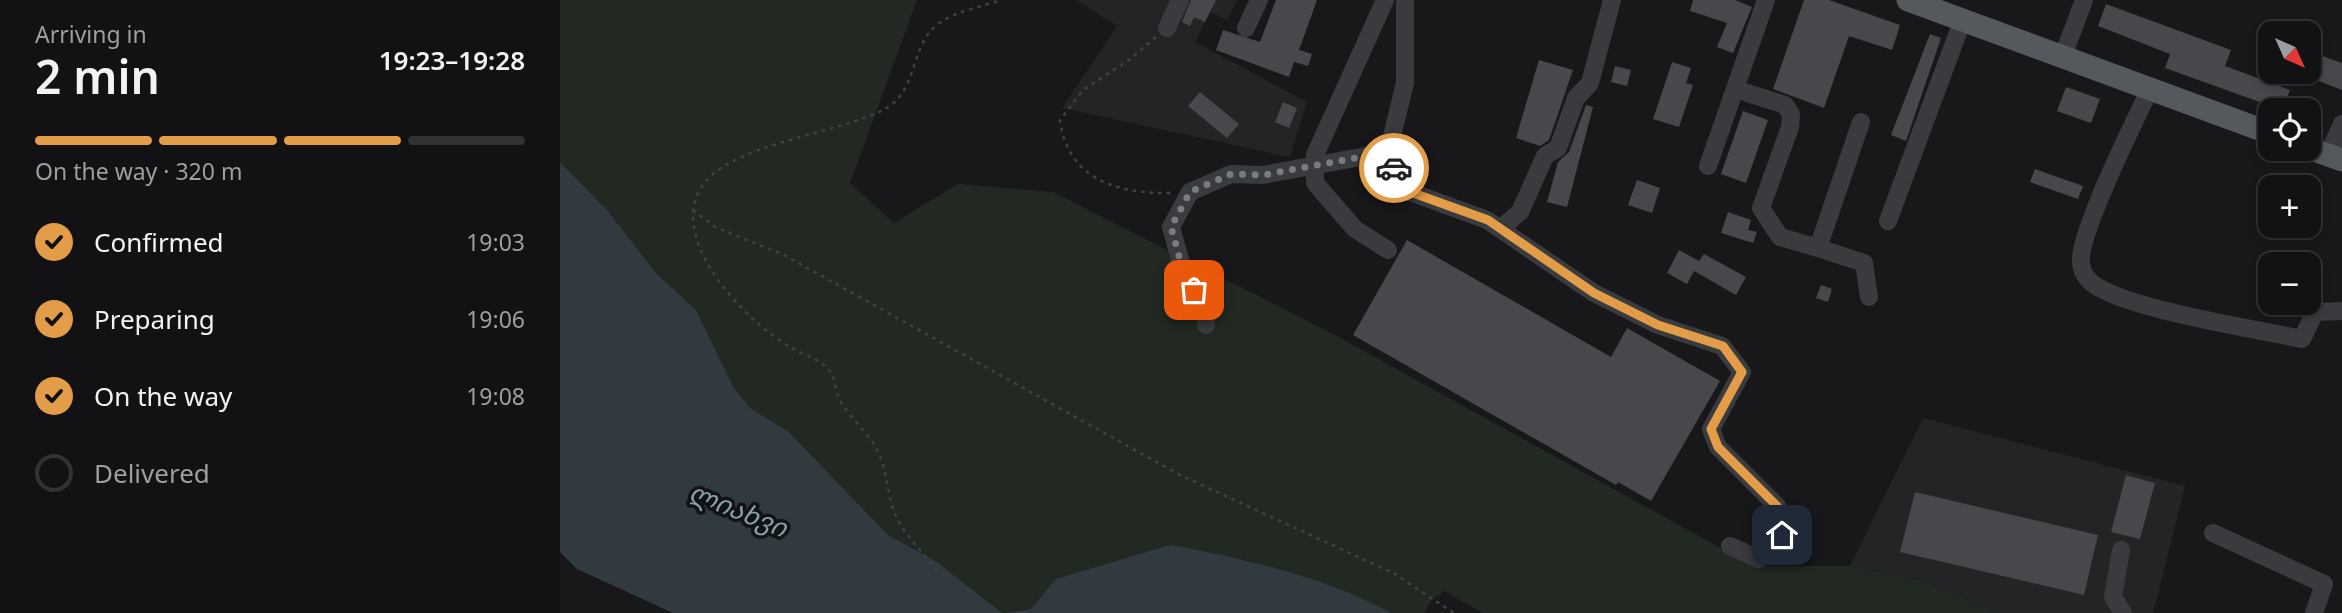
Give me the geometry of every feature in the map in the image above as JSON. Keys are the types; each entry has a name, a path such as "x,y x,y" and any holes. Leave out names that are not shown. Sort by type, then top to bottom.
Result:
{"main road":[{"path":"1908,0 2258,129"}],"lane":[{"path":"1167,28 1180,0"},
{"path":"1245,28 1259,0"},
{"path":"1385,0 1315,155 1315,183 1355,229 1388,250"},
{"path":"1405,0 1405,83 1388,152 1402,189 1488,220 1594,293 1658,325 1723,346 1742,372 1711,429 1718,447 1777,506 1782,535 1759,559 1730,545"},
{"path":"1500,229 1520,212 1545,156 1558,148 1576,98 1590,83 1612,0"},
{"path":"1708,166 1766,0"},
{"path":"2063,56 2084,0"},
{"path":"1888,221 1963,19"},
{"path":"1735,89 1785,105 1791,114 1790,127 1761,208 1780,237 1864,263 1869,297"},
{"path":"2150,89 2097,208 2080,258 2083,274 2094,285 2138,303 2302,339 2315,312 2342,311"},
{"path":"1818,248 1861,122"},
{"path":"2326,154 2342,124"},
{"path":"1206,325 1205,306 1184,274 1171,227 1190,192 1231,174 1263,175 1388,152"},
{"path":"2213,533 2324,584 2314,613"},
{"path":"2121,550 2113,597 2123,613"}],"path":[{"path":"937,571 896,517 879,453 839,399 832,374 816,358 793,349 766,330 721,286 705,262 693,210 704,184 731,162 767,148 862,120 889,107 905,92 927,35 937,24 1001,0"},
{"path":"1167,28 1129,60 1083,90 1060,120 1063,146 1099,181 1138,193 1190,192"},
{"path":"693,210 715,227 783,255 1180,475 1393,573 1454,613"}],"shaded area":[{"path":"560,0 917,0 850,183 894,223 958,184 1053,192 1333,334 1753,566 1850,566 1923,581 2000,613 1482,613 1444,591 1431,601 1424,613 1391,613 1336,588 1243,559 1057,579 1031,609 1002,613 937,562 888,535 789,432 750,408 734,388 696,310 656,273 608,211 560,162"},
{"path":"1076,0 1237,0 1227,20 1210,12 1195,42 1307,102 1290,157 1062,108 1117,26"},
{"path":"1923,418 2185,486 2153,613 2000,613 1923,581 1850,566"}],"water":[{"name":"ლიახვი","path":"560,162 608,211 656,273 696,310 734,388 750,408 789,432 888,535 937,562 1002,613 673,613 577,569 560,552"},
{"path":"1170,545 1283,570 1338,589 1391,613 1004,613 1031,609 1056,579"}],"building":[{"path":"1191,0 1216,0 1205,22 1194,17 1190,26 1182,22"},
{"path":"1276,0 1317,0 1299,50 1312,54 1308,66 1294,62 1289,77 1216,50 1223,30 1260,42"},
{"path":"1693,0 1735,0 1752,7 1733,53 1717,47 1727,23 1690,11"},
{"path":"1804,0 1829,0 1900,25 1892,50 1849,36 1824,108 1773,89"},
{"path":"2106,4 2231,50 2225,66 2258,78 2258,84 2274,84 2290,90 2287,98 2258,98 2258,101 2165,68 2170,54 2098,26"},
{"path":"1930,34 1941,38 1906,141 1891,135"},
{"path":"2321,55 2342,63 2342,90 2321,82"},
{"path":"1539,60 1573,70 1549,140 1540,146 1516,138"},
{"path":"1672,62 1691,68 1686,83 1693,85 1679,127 1653,119"},
{"path":"1615,66 1631,70 1627,86 1611,82"},
{"path":"2066,87 2100,99 2091,123 2057,111"},
{"path":"1200,92 1239,124 1227,138 1188,106"},
{"path":"1283,102 1297,108 1289,128 1275,122"},
{"path":"1586,105 1593,107 1567,207 1547,202 1558,162 1569,152"},
{"path":"1743,111 1768,120 1746,183 1721,174"},
{"path":"2035,169 2083,186 2078,199 2030,182"},
{"path":"1637,180 1660,188 1652,213 1628,205"},
{"path":"1728,212 1751,220 1748,230 1757,232 1753,243 1721,233"},
{"path":"1407,240 1611,357 1627,328 1720,381 1651,501 1618,482 1616,485 1353,335"},
{"path":"1679,250 1699,261 1704,254 1746,277 1736,295 1694,271 1687,284 1667,273"},
{"path":"1821,285 1832,289 1828,302 1816,298"},
{"path":"2126,475 2155,483 2140,539 2111,532"},
{"path":"1915,492 2098,535 2084,595 1900,552"}],"way so far":[{"path":"1194,290 1184,274 1171,227 1190,192 1231,174 1263,175 1388,152 1394,168"}],"route":[{"path":"1394,168 1402,189 1488,220 1594,293 1658,325 1723,346 1742,372 1711,429 1718,447 1777,506 1782,535"}]}
